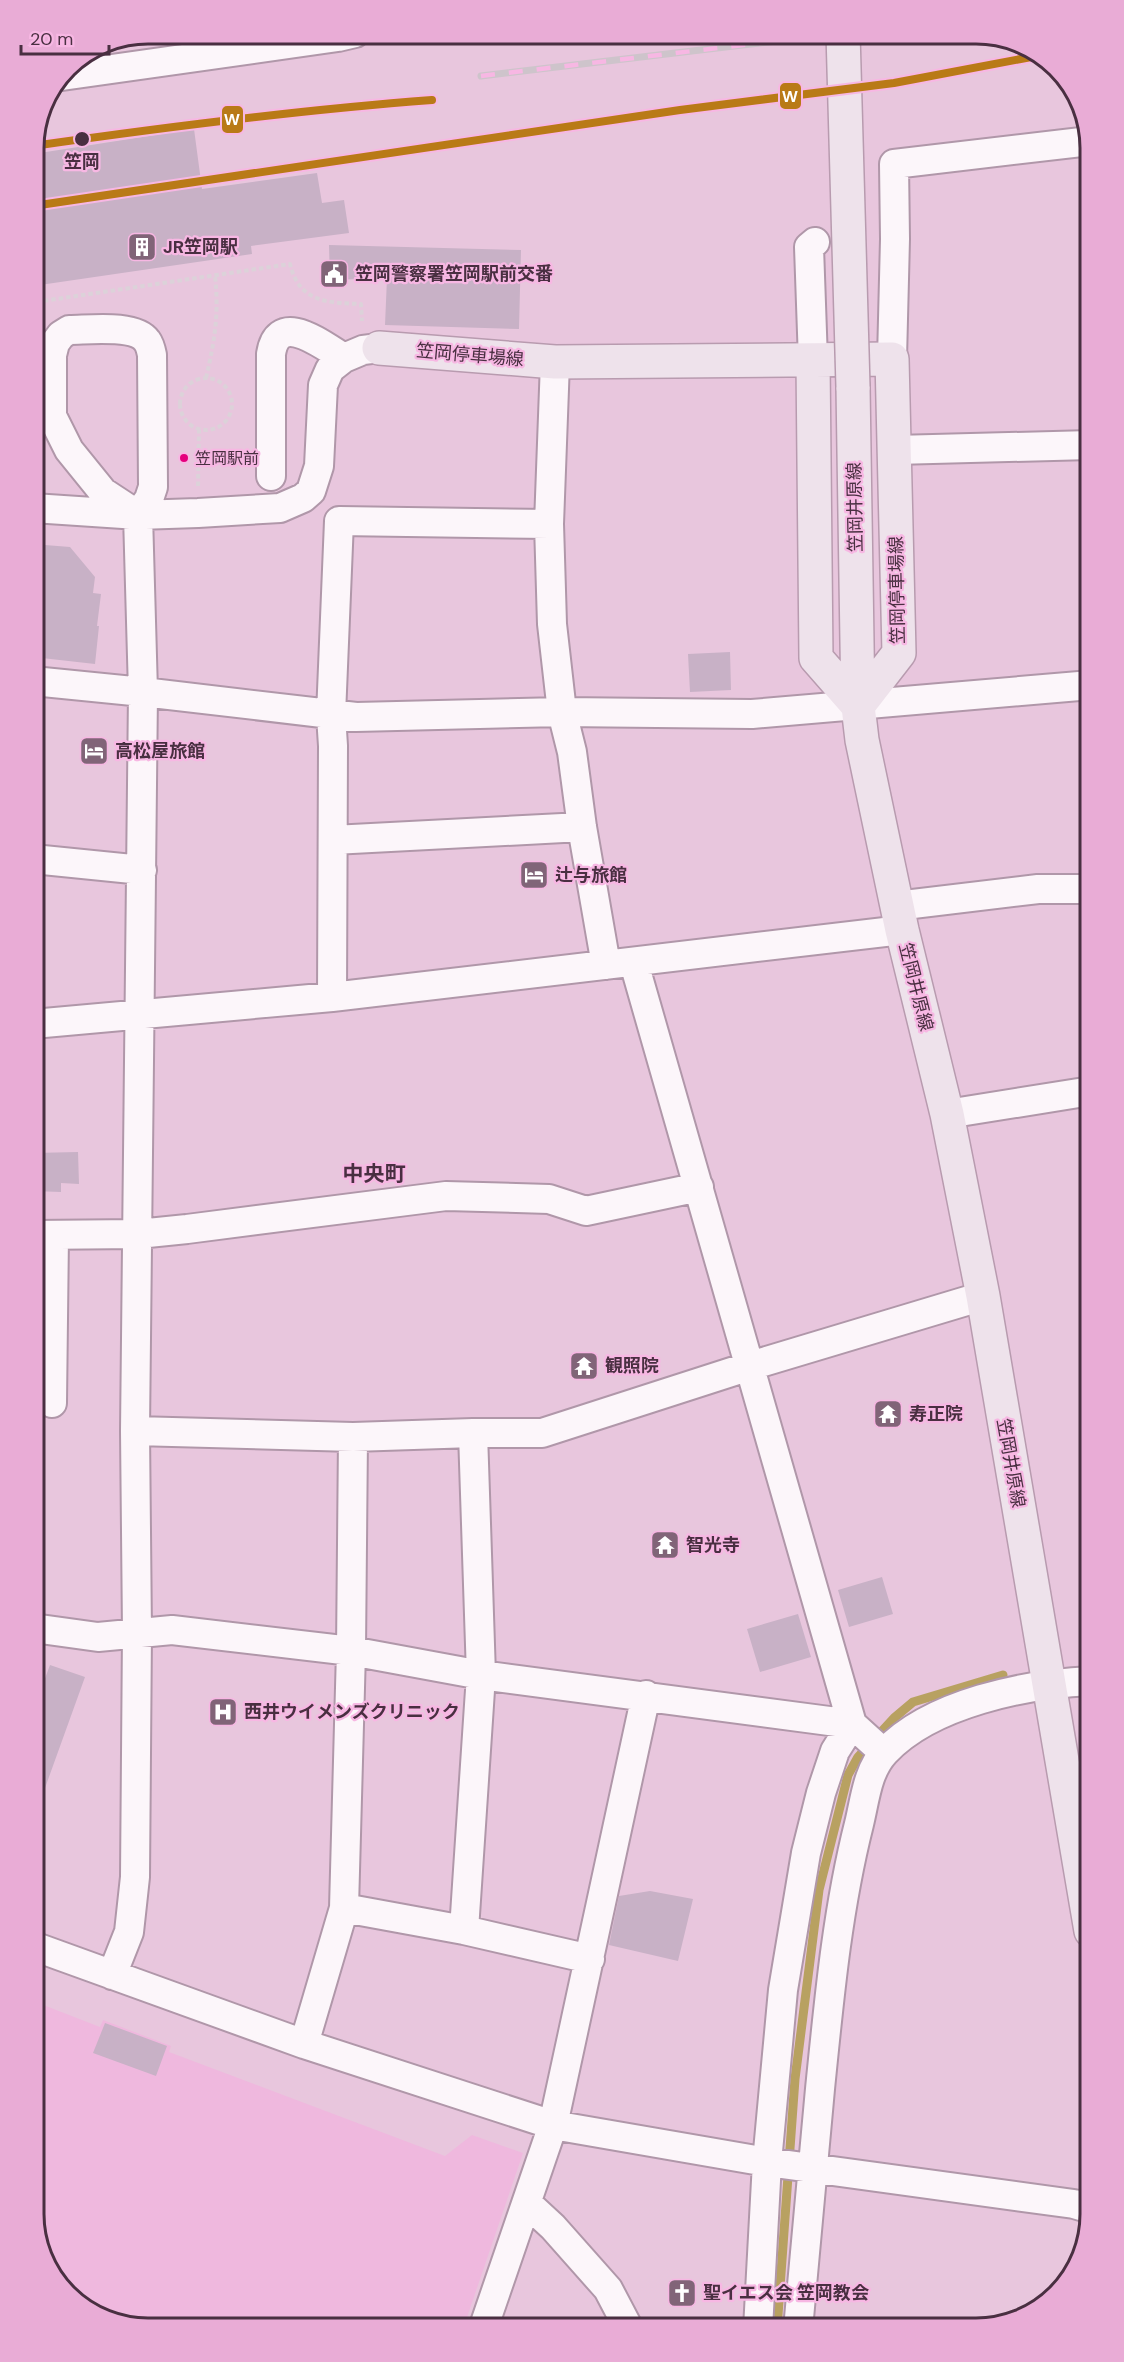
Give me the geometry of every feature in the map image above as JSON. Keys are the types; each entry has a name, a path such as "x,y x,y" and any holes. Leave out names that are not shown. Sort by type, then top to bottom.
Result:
{"main road":[{"name":"笠岡井原線","path":"843,44 853,387 858,706 862,740 899,918 947,1114 983,1296 1080,1866"},
{"name":"笠岡停車場線","path":"371,339 555,362 892,359 898,653 858,706"},
{"path":"813,361 816,658 858,706"}],"street":[{"path":"78,70 283,44"},
{"path":"892,359 894,164 1080,142"},
{"path":"813,361 809,247 815,242"},
{"path":"112,1975 129,1932 135,1877 135,1431 143,692 138,515 149,499 153,487 152,355 149,343 141,335 129,330 69,330 55,343 52,355 52,416 69,450 103,492 138,515"},
{"path":"271,476 271,354 272,345 277,336 286,332 297,332 344,358"},
{"path":"44,508 138,515 280,508 303,498 310,491 320,466 323,385 330,369 344,358 363,350 371,339"},
{"path":"555,362 549,524 552,624 562,712 572,752 582,827 606,965"},
{"path":"895,450 1080,445"},
{"path":"310,491 339,521 549,524"},
{"path":"332,997 331,715 339,521"},
{"path":"44,682 356,717 562,712 752,714 1080,686"},
{"path":"333,840 582,827"},
{"path":"44,861 142,870"},
{"path":"44,1023 332,997 634,963 899,918 1038,889 1080,889"},
{"path":"634,963 750,1366 870,1740 871,1773 826,1873 807,1992 791,2165 798,2318"},
{"path":"947,1114 1080,1093"},
{"path":"52,1403 44,1235 138,1233 446,1196 549,1199 586,1211 699,1187"},
{"path":"135,1431 353,1437 542,1433 750,1366 983,1296"},
{"path":"464,1930 481,1676 473,1433"},
{"path":"304,2044 344,1908 351,1651 353,1437"},
{"path":"44,1630 98,1637 172,1630 351,1651 481,1676 645,1695 870,1740"},
{"path":"760,2318 791,2165 807,1992 826,1873 821,1792 835,1750 909,1730 982,1699 1049,1685 1080,1682"},
{"path":"487,2318 553,2125 645,1695"},
{"path":"344,1908 464,1930 590,1959"},
{"path":"44,1950 304,2044 553,2125 791,2165 1080,2206"},
{"path":"527,2203 553,2227 608,2289 623,2318"}],"path":[{"path":"44,301 290,264 293,276 303,291 322,301 361,304 371,339"},
{"path":"206,378 216,334 218,306 215,275"},
{"path":"206,378 215,379 228,390 232,407 224,423 216,428 199,430 185,420 179,405 180,397 190,383 206,378"},
{"path":"198,494 199,430"}],"shaded area":[{"path":"44,2005 100,2027 103,2020 171,2046 169,2052 445,2156 472,2135 523,2153 467,2318 127,2317 95,2305 74,2288 57,2267 45,2235"}],"building":[{"path":"194,129 202,189 317,173 322,203 344,200 349,233 251,246 252,254 44,284 44,152"},
{"path":"329,245 521,250 519,329 385,325 387,278 330,280"},
{"path":"45,545 70,547 95,577 93,593 101,594 95,664 44,658"},
{"path":"730,652 731,690 690,692 688,654"},
{"path":"78,1152 79,1184 61,1183 61,1192 44,1191 44,1153"},
{"path":"882,1577 893,1614 849,1627 838,1590"},
{"path":"798,1614 811,1657 760,1672 747,1629"},
{"path":"50,1665 85,1677 44,1791 44,1681"},
{"path":"650,1891 693,1899 678,1961 609,1945 619,1896"},
{"path":"105,2023 167,2046 156,2076 93,2053"}],"waterway":[{"path":"778,2318 795,2079 819,1890 848,1775 858,1757 894,1718 913,1702 1003,1675"}],"railway":[{"path":"481,76 752,44"}],"transit line":[{"name":"W","path":"44,204 680,110 894,83 1029,58"},
{"name":"W","path":"44,144 232,120 432,100"}],"place":[{"name":"笠岡","path":"82,139"},
{"name":"JR笠岡駅","path":"142,247"},
{"name":"笠岡警察署笠岡駅前交番","path":"334,274"},
{"name":"笠岡駅前","path":"184,458"},
{"name":"高松屋旅館","path":"94,751"},
{"name":"辻与旅館","path":"534,875"},
{"name":"観照院","path":"584,1366"},
{"name":"寿正院","path":"888,1414"},
{"name":"智光寺","path":"665,1545"},
{"name":"西井ウイメンズクリニック","path":"223,1712"},
{"name":"聖イエス会 笠岡教会","path":"682,2293"}],"district":[{"name":"中央町","path":"374,1174"}]}
